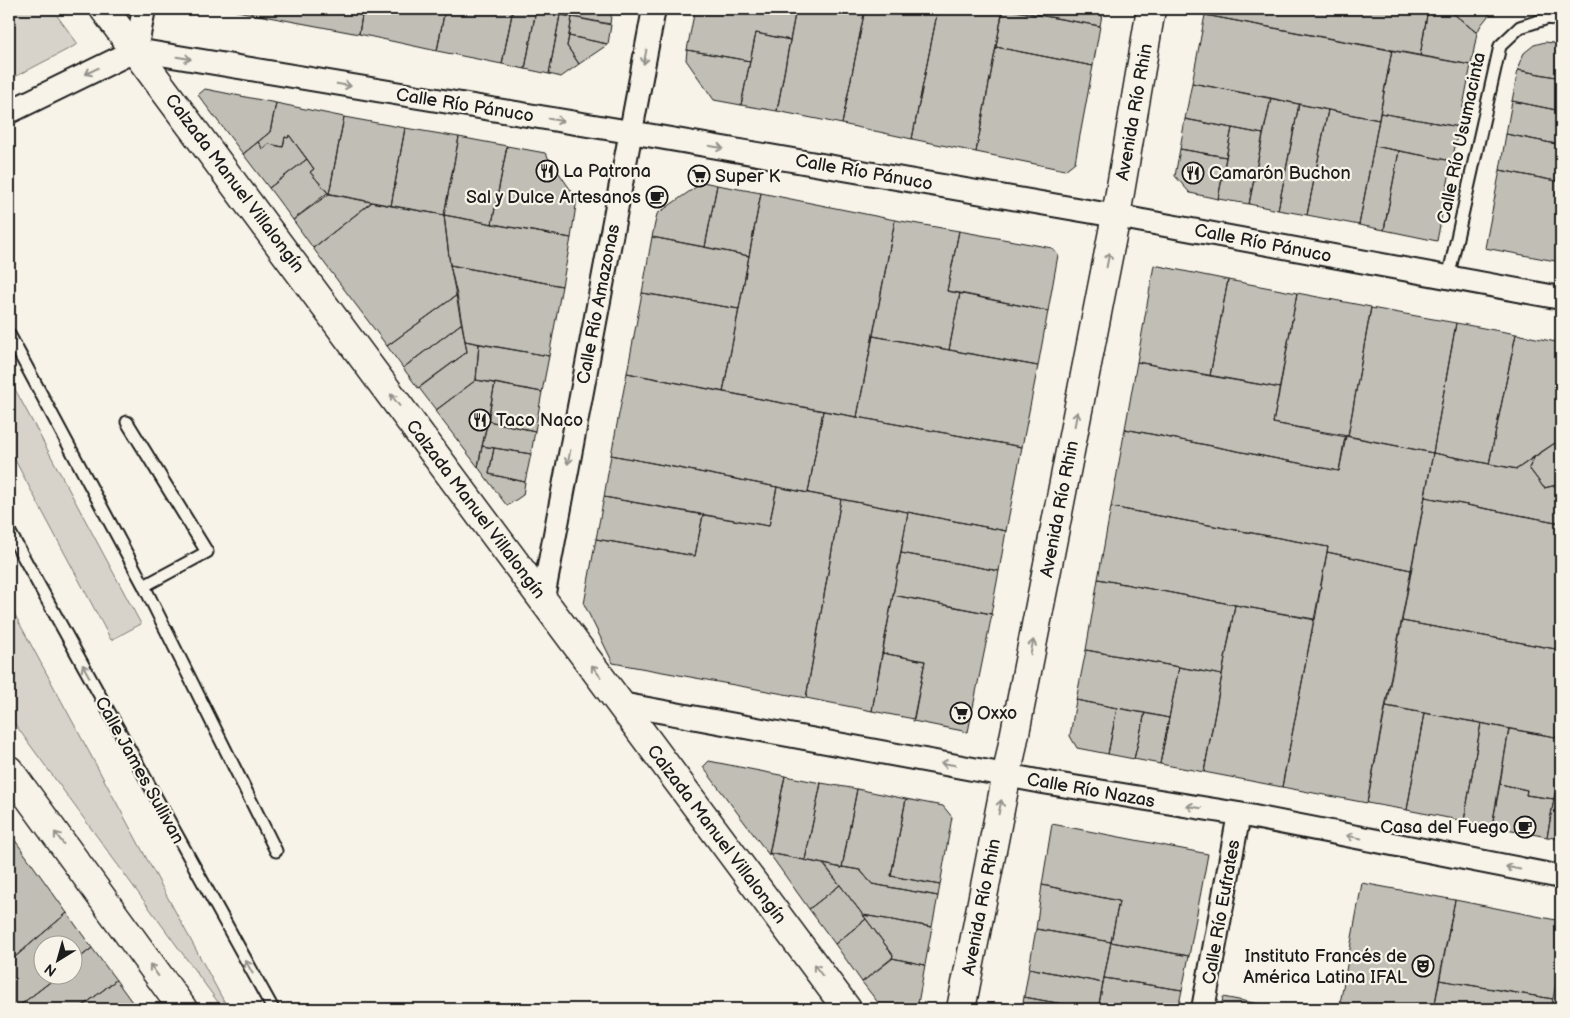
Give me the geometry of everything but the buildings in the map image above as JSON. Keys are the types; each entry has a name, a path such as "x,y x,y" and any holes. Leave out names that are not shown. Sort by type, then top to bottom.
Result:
{"street":[{"name":"Calzada Manuel Villalongín","path":"104,9 847,1009"},
{"path":"9,112 136,50 144,9"},
{"name":"Calle Río Amazonas","path":"543,598 654,9"},
{"name":"Avenida Río Rhin","path":"961,1009 1116,216 1151,9"},
{"name":"Calle Río Pánuco","path":"136,50 630,132 1116,216 1561,298"},
{"name":"Calle Río Nazas","path":"621,704 1006,775 1239,814 1561,877"},
{"path":"9,770 183,1009"},
{"name":"Calle Río Eufrates","path":"1203,1009 1239,814"}],"lane":[{"name":"Calle Río Usumacinta","path":"1448,278 1500,46 1520,27 1548,18 1561,20"},
{"path":"9,334 144,586 276,851"},
{"path":"127,422 207,552 144,586"},
{"name":"Calle James Sullivan","path":"9,531 273,1009"}],"shaded area":[{"path":"9,9 52,9 78,44 9,80"},
{"path":"9,378 141,624 111,640 9,449"},
{"path":"9,604 229,1009 223,1009 9,716"}],"place":[{"name":"La Patrona","path":"547,171"},
{"name":"Camarón Buchon","path":"1193,173"},
{"name":"Super K","path":"699,176"},
{"name":"Sal y Dulce Artesanos","path":"657,197"},
{"name":"Taco Naco","path":"480,420"},
{"name":"Oxxo","path":"961,713"},
{"name":"Casa del Fuego","path":"1525,827"},
{"name":"Instituto Francés de América Latina IFAL","path":"1423,966"}]}
